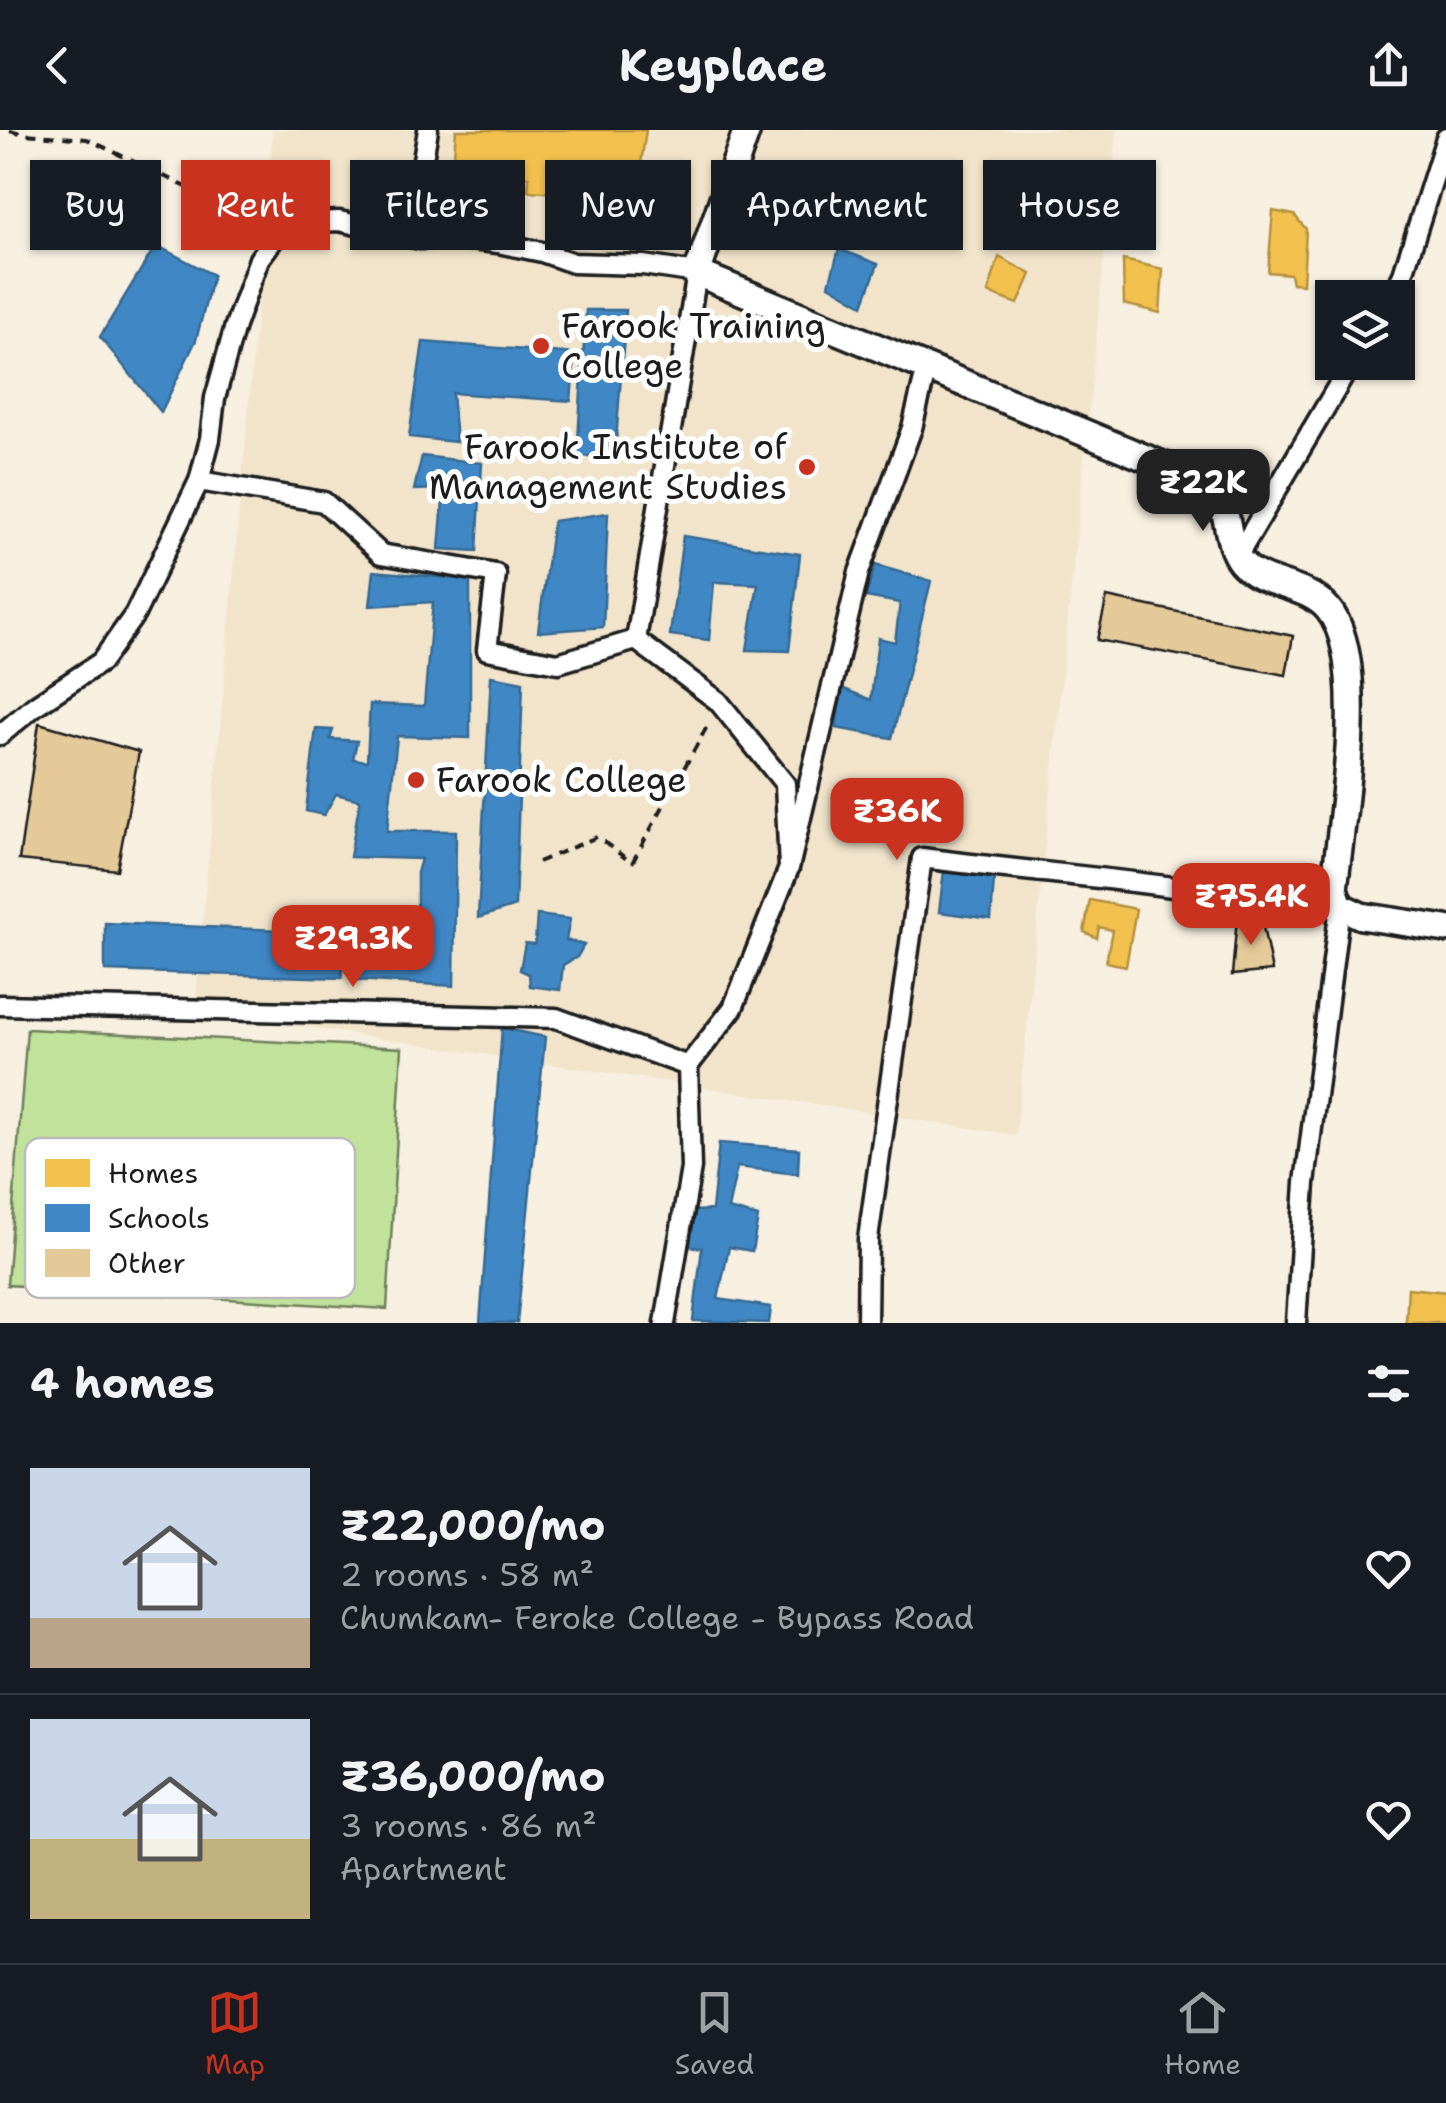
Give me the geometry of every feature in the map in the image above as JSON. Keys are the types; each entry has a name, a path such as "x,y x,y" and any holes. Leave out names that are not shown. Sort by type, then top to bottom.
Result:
{"main road":[{"path":"747,130 697,274 1211,485 1226,507 1237,557 1255,573 1319,599 1341,631 1349,687 1349,725 1334,889 1340,906 1361,916 1446,929"}],"street":[{"path":"423,160 428,130"},
{"path":"1400,280 1446,138"},
{"path":"525,249 573,263 644,265 697,274 636,640"},
{"path":"0,735 36,705 101,662 135,614 199,481 215,398 235,326 266,250"},
{"path":"665,1323 691,1168 688,1066 733,1008 790,868 859,572 912,428 927,367"},
{"path":"1237,557 1341,380"},
{"path":"199,481 324,502 381,554 496,574 487,650 558,663 636,640"},
{"path":"636,640 718,701 785,784 790,868"},
{"path":"867,1323 868,1240 884,1180 922,858 1172,887 1305,911 1340,906 1305,1182 1296,1323"},
{"path":"0,1005 556,1018 688,1066"}],"path":[{"path":"10,130 87,139 181,185"},
{"path":"538,862 598,836 632,863 701,742 718,701"}],"shaded area":[{"path":"273,130 1117,130 1114,160 983,160 983,250 1105,250 1016,1135 195,1010 262,250 330,250 330,160 270,160"}],"green space":[{"path":"27,1029 402,1048 387,1309 213,1298 355,1298 355,1138 25,1138 25,1286 7,1285"}],"building: Homes":[{"path":"456,130 646,130 642,160 545,160 545,192 528,191 525,160 454,160"},
{"path":"1273,211 1294,215 1306,229 1303,284 1292,283 1290,274 1268,272"},
{"path":"999,257 1031,274 1018,304 988,293"},
{"path":"1123,260 1163,269 1160,313 1124,304"},
{"path":"1090,900 1136,909 1126,966 1106,962 1112,930 1099,927 1097,938 1084,932"},
{"path":"1408,1288 1446,1292 1446,1323 1406,1323"}],"building: Schools":[{"path":"161,248 213,275 196,340 161,412 100,337 153,250"},
{"path":"839,250 878,264 863,305 829,285"},
{"path":"586,310 626,310 615,454 577,457"},
{"path":"423,342 575,354 571,401 452,393 456,442 409,437"},
{"path":"422,456 482,463 477,551 439,549 444,489 414,490"},
{"path":"608,513 603,627 538,632 553,521"},
{"path":"683,536 800,554 789,651 747,650 758,584 714,582 709,640 670,635"},
{"path":"875,565 931,581 892,738 836,728 842,688 871,700 878,638 895,642 900,603 866,597"},
{"name":"Farook College","path":"374,571 470,580 470,738 397,736 387,831 456,831 454,986 356,980 355,950 417,952 417,873 421,859 350,857 360,800 336,794 324,815 306,811 316,729 333,730 330,739 357,741 353,759 367,761 370,704 424,706 433,602 370,606"},
{"path":"491,676 523,682 515,906 478,918"},
{"path":"944,871 994,879 991,919 939,912"},
{"path":"537,915 570,919 566,940 584,945 577,957 563,965 560,990 530,986 529,974 520,970 525,943 535,944"},
{"path":"105,923 332,932 332,941 345,944 342,978 105,971"},
{"path":"502,1028 545,1037 517,1323 480,1323"},
{"path":"719,1143 799,1149 798,1174 737,1167 728,1209 758,1217 752,1251 729,1247 718,1299 771,1307 769,1323 693,1321 702,1248 690,1246 693,1211 712,1210"}],"building: Other":[{"path":"1107,597 1293,636 1286,675 1097,640"},
{"path":"39,723 139,752 117,870 19,860"},
{"path":"1261,917 1272,971 1232,975 1237,918"}],"place":[{"name":"Farook Training College","path":"541,346"},
{"name":"Farook Institute of Management Studies","path":"807,467"},
{"name":"Farook College","path":"416,780"}]}
